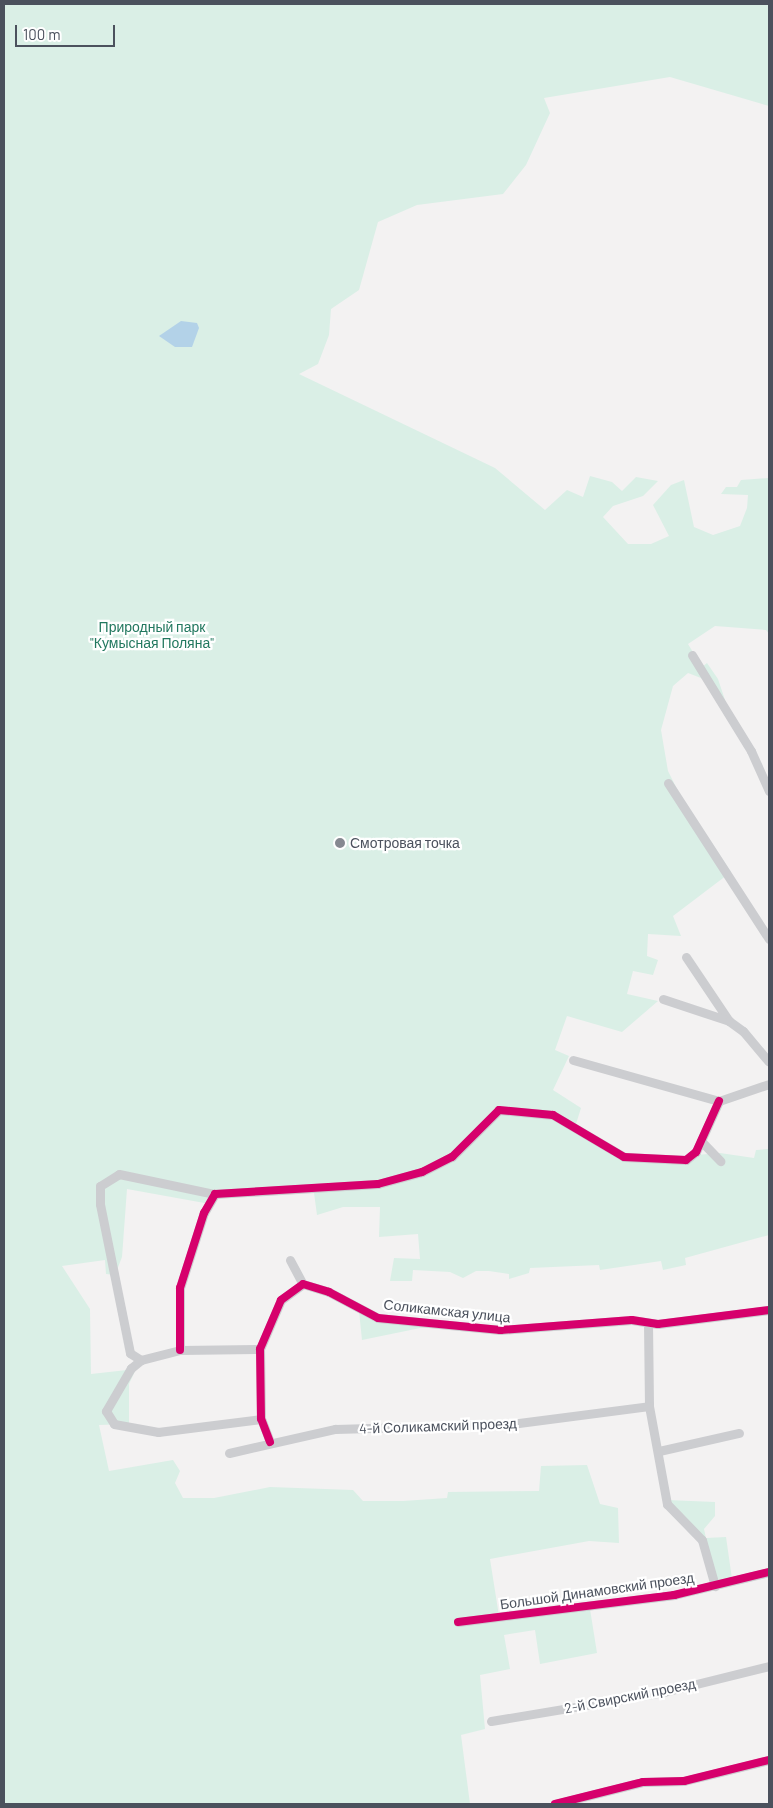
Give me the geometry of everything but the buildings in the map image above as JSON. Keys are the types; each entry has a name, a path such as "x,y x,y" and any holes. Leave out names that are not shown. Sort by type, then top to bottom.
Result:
{"street":[{"path":"692,655 751,751 769,791"},
{"path":"668,783 769,939"},
{"path":"686,957 729,1021"},
{"path":"663,999 729,1021 743,1031 769,1062"},
{"path":"572,1060 719,1101 769,1084"},
{"path":"141,1360 130,1353 100,1204 100,1186 119,1174 215,1194 324,1185 378,1184 440,1163 466,1145 499,1110 554,1115 624,1156 686,1160 701,1141 719,1101"},
{"path":"701,1141 720,1161"},
{"path":"180,1350 180,1288 215,1194"},
{"path":"270,1442 262,1419 260,1349 281,1300 303,1284 290,1260"},
{"name":"Соликамская улица","path":"303,1284 329,1292 378,1318 520,1331 632,1320 648,1324 769,1310"},
{"path":"648,1324 649,1406 659,1451 666,1504 702,1540 716,1586"},
{"path":"260,1349 180,1350 141,1360 106,1411 114,1424 158,1432 262,1419"},
{"name":"4-й Соликамский проезд","path":"229,1453 270,1442 335,1429 427,1423 511,1424 649,1406"},
{"path":"659,1451 739,1433"},
{"name":"Большой Динамовский проезд","path":"458,1622 716,1586 769,1572"},
{"name":"2-й Свирский проезд","path":"491,1720 664,1692 769,1666"},
{"path":"555,1804 643,1782 684,1781 769,1760"}],"green space":[{"name":"Природный парк \"Кумысная Поляна\"","path":"4,4 769,4 769,106 670,77 544,98 550,113 526,165 503,194 417,205 378,222 359,290 331,309 329,335 318,364 299,374 495,468 545,510 567,490 583,497 590,476 612,482 622,491 636,477 658,481 643,496 613,506 603,517 628,544 651,544 669,536 653,505 671,485 684,480 694,527 713,535 740,526 747,508 748,495 721,494 726,487 737,487 741,480 769,478 769,634 766,630 715,626 688,644 702,667 707,663 718,679 727,706 701,678 688,673 673,686 661,730 668,771 680,795 731,872 673,916 681,936 648,934 647,956 658,960 653,975 633,971 627,994 658,1001 622,1032 567,1016 555,1050 569,1056 553,1090 581,1108 576,1124 621,1152 661,1158 720,1153 754,1158 756,1150 769,1149 769,1235 685,1258 686,1265 663,1270 661,1261 600,1270 599,1265 530,1268 529,1273 509,1279 509,1274 489,1271 476,1271 463,1278 450,1272 413,1270 412,1281 390,1281 394,1258 420,1259 418,1234 379,1237 380,1207 343,1207 317,1215 314,1193 302,1189 220,1195 210,1204 127,1189 122,1257 115,1275 106,1274 105,1260 62,1266 90,1309 91,1374 136,1369 129,1384 129,1424 99,1425 109,1471 173,1460 180,1471 175,1483 183,1498 214,1498 270,1487 353,1490 363,1501 403,1501 447,1498 448,1492 539,1491 541,1466 587,1465 600,1504 618,1508 619,1543 589,1541 490,1559 499,1616 590,1609 597,1653 540,1664 535,1630 504,1635 510,1669 480,1675 485,1729 461,1735 470,1804 4,1804"},
{"path":"359,1311 430,1326 362,1340"},
{"path":"667,1500 715,1502 715,1516 704,1529 706,1538 726,1537 732,1579 717,1580 708,1548"}],"water":[{"path":"181,321 197,323 199,328 192,347 175,347 159,336"}],"cycle path":[{"path":"180,1350 180,1288 204,1213 215,1194 378,1184 422,1172 452,1157 499,1110 553,1115 624,1157 686,1160 696,1152 719,1101"},
{"path":"270,1442 261,1419 260,1349 281,1300 303,1284 329,1292 378,1318 500,1330 632,1320 658,1324 769,1310"},
{"path":"458,1622 674,1595 769,1572"},
{"path":"555,1804 643,1782 684,1781 769,1760"}],"place":[{"name":"Смотровая точка","path":"340,843"}]}
